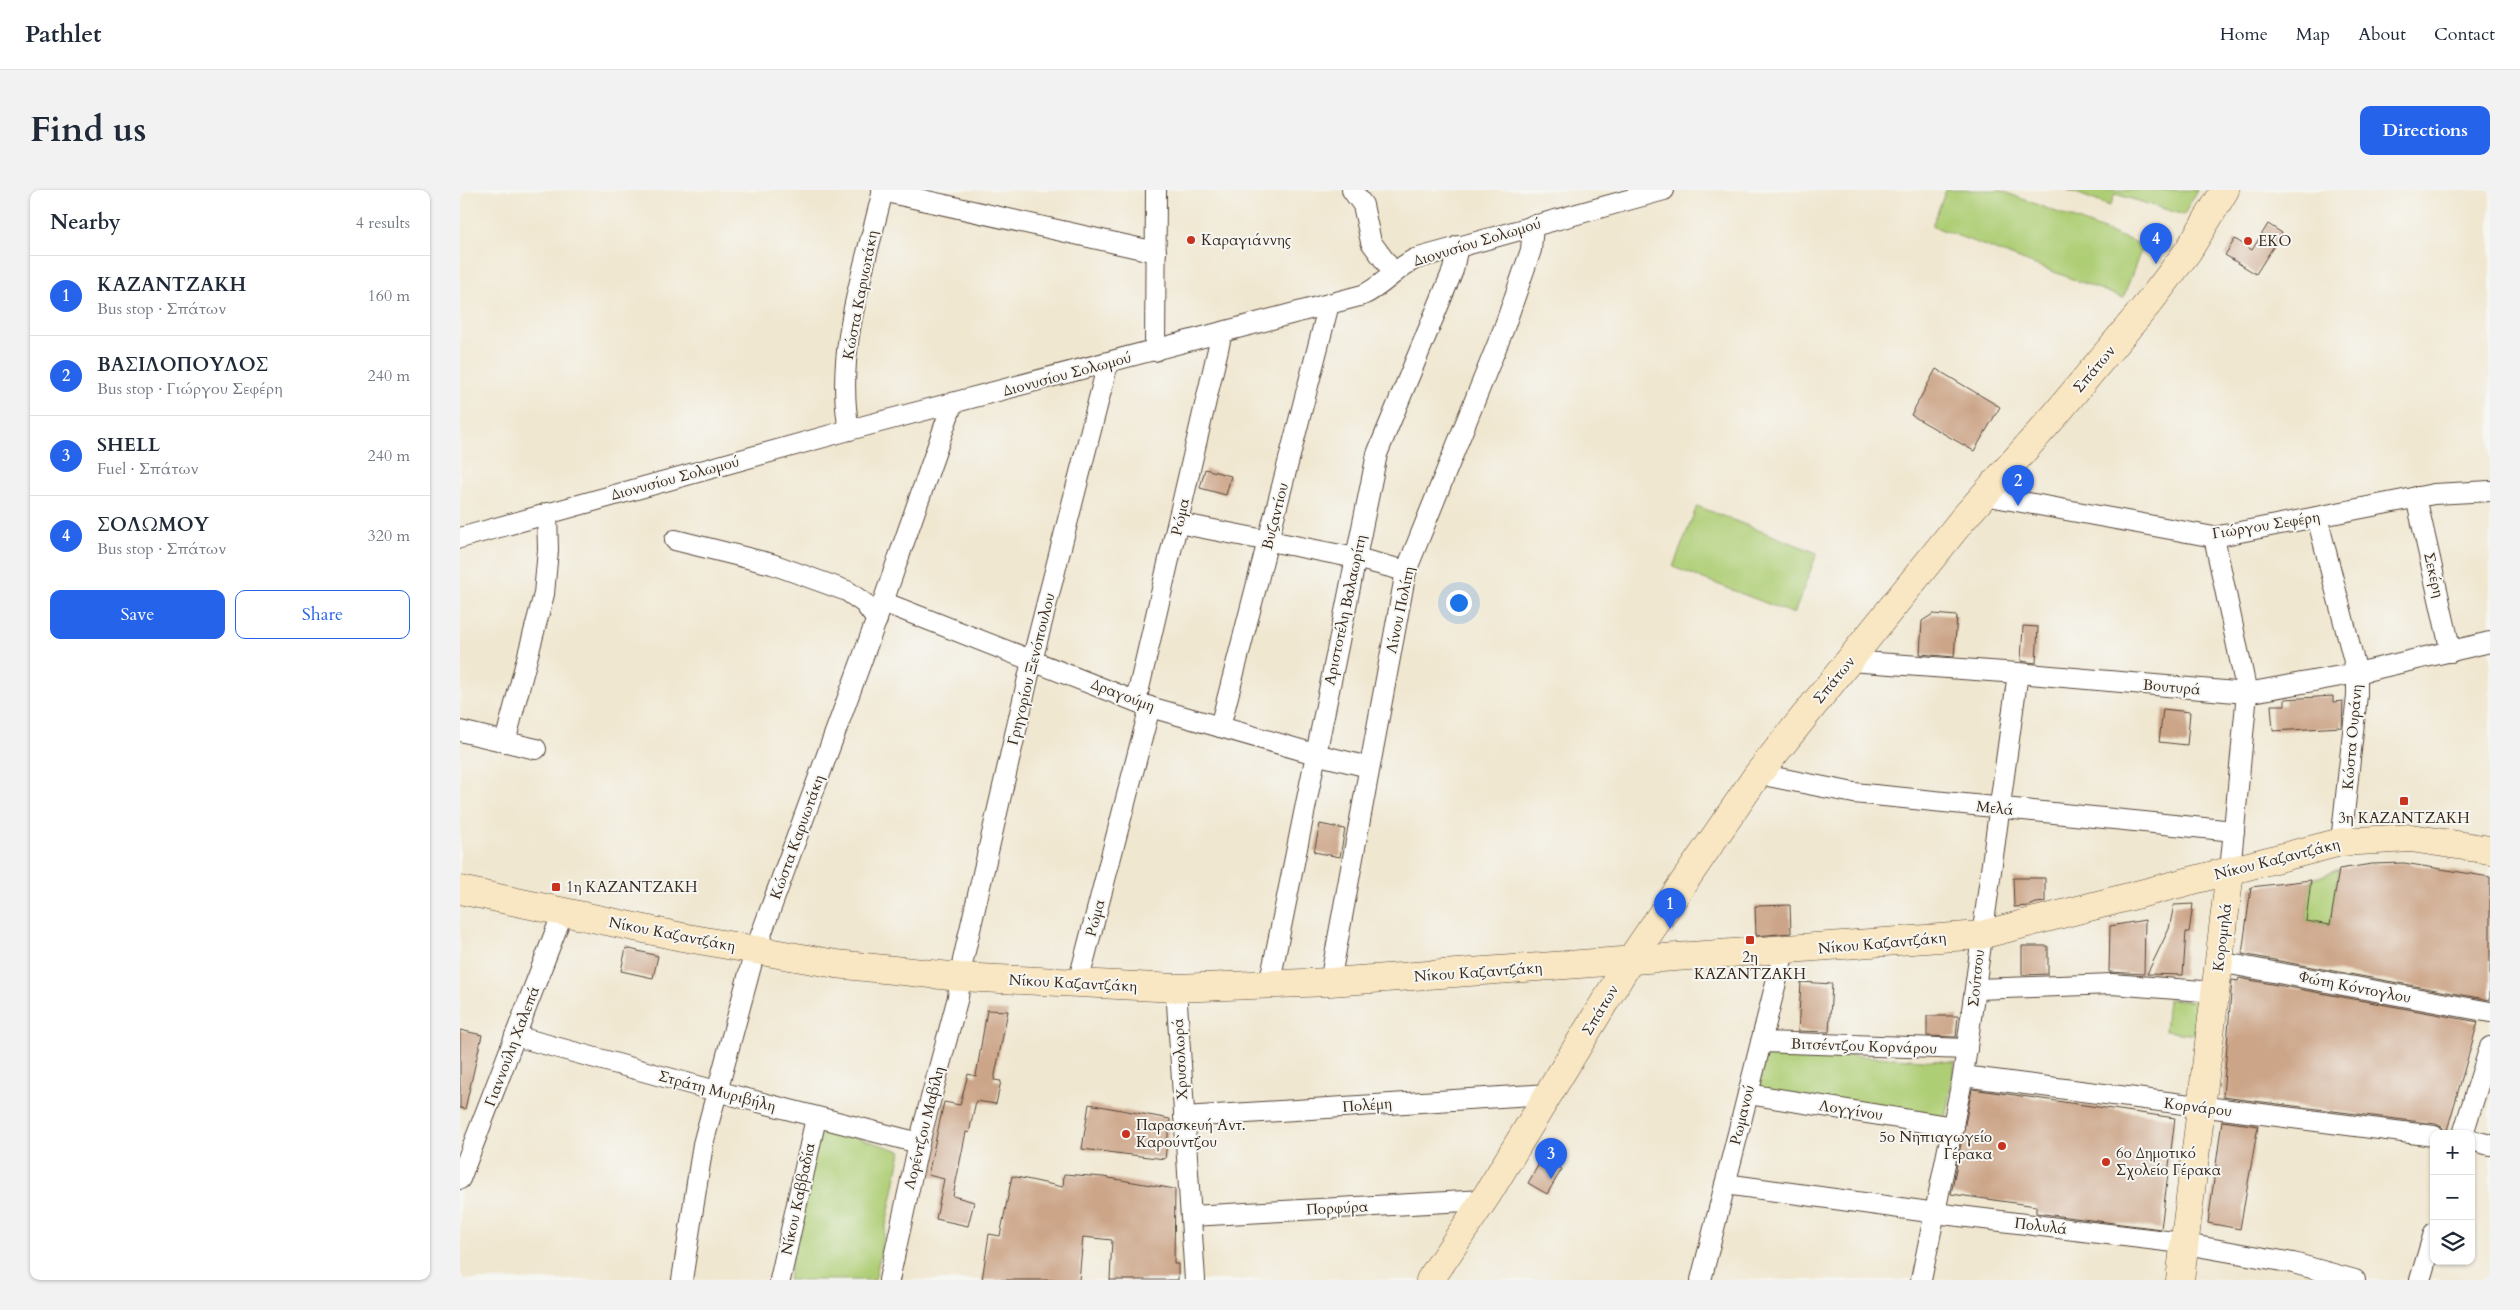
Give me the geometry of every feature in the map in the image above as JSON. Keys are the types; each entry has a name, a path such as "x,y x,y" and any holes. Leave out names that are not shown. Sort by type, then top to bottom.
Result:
{"street":[{"path":"1155,350 1156,190"},
{"path":"1352,190 1363,205 1371,242 1393,272"},
{"name":"Διονυσίου Σολωμού","path":"460,538 850,430 952,405 1329,304 1373,290 1393,272 1415,259 1664,190"},
{"name":"Σπάτων","path":"1430,1280 1484,1200 1630,962 1758,774 1984,495 2151,300 2188,251 2225,190"},
{"path":"882,191 1156,252"},
{"name":"Κώστα Καρυωτάκη","path":"850,430 844,398 849,337 882,191"},
{"name":"Λίνου Πολίτη","path":"1330,982 1406,571 1504,328 1531,250 1533,225"},
{"name":"Αριστοτέλη Βαλαωρίτη","path":"1269,986 1315,754 1378,454 1454,270 1458,246"},
{"name":"Βυζαντίου","path":"1220,727 1329,304"},
{"name":"Ρώμα","path":"1078,983 1143,704 1178,523 1222,332"},
{"name":"Γρηγορίου Ξενόπουλου","path":"960,977 1032,661 1108,363"},
{"name":"Κώστα Καρυωτάκη","path":"682,1280 703,1144 755,951 880,611 952,405"},
{"name":"Γιώργου Σεφέρη","path":"1984,495 2214,537 2416,497 2434,494 2490,491"},
{"name":"Σεκέρη","path":"2416,497 2451,652"},
{"path":"505,742 544,594 548,550 547,513"},
{"name":"Κώστα Ουράνη","path":"2316,517 2357,673 2358,695 2341,842"},
{"path":"1178,523 1356,558 1406,571"},
{"name":"Κορομηλά","path":"2180,1280 2230,871 2247,693 2214,537"},
{"path":"674,540 772,564 833,585 857,596 880,611"},
{"name":"Δραγούμη","path":"880,611 1032,661 1143,704 1315,754 1369,767"},
{"name":"Βουτυρά","path":"1849,661 2018,673 2247,693 2357,673 2490,642"},
{"name":"Σούτσου","path":"1921,1280 1963,1076 2018,673"},
{"path":"460,731 536,749"},
{"name":"Μελά","path":"1758,774 1854,793 1998,809 2234,831"},
{"name":"Νίκου Καζαντζάκη","path":"460,890 755,951 836,964 960,977 1176,988 1269,986 1330,982 1784,951 1981,935 2341,842 2411,838 2490,850"},
{"name":"Γιαννούλη Χαλεπά","path":"461,1173 563,912"},
{"name":"Ρωμανού","path":"1701,1280 1784,951"},
{"name":"Φώτη Κόντογλου","path":"2219,962 2490,1012"},
{"name":"Λορέντζου Μαβίλη","path":"889,1280 919,1143 958,996 960,977"},
{"path":"1976,989 2112,984 2215,992"},
{"name":"Χρυσολωρά","path":"1176,988 1195,1280"},
{"name":"Στράτη Μυριβήλη","path":"516,1036 816,1118 919,1143"},
{"name":"Βιτσέντζου Κορνάρου","path":"1761,1042 1967,1049"},
{"path":"2464,1130 2490,1047"},
{"name":"Κορνάρου","path":"1963,1076 2430,1135"},
{"name":"Πολέμη","path":"1184,1117 1549,1094"},
{"name":"Λογγίνου","path":"1748,1094 1954,1126"},
{"name":"Νίκου Καββαδία","path":"780,1280 816,1118"},
{"path":"2475,1141 2490,1145"},
{"name":"Πολυλά","path":"1725,1184 2184,1244 2293,1263 2355,1280"},
{"name":"Σπάτων","path":"1444,1280 1484,1200"},
{"name":"Πορφύρα","path":"1191,1216 1484,1200"},
{"path":"2420,1280 2430,1246"}],"green space":[{"path":"1946,190 1999,190 2143,245 2123,298 1932,226"},
{"path":"2068,190 2197,190 2184,215 2115,194 2110,206"},
{"path":"1697,506 1817,553 1794,614 1673,567"},
{"path":"2339,869 2330,925 2306,921 2311,880"},
{"path":"2168,999 2207,1003 2203,1036 2165,1031"},
{"path":"1767,1050 1955,1062 1945,1120 1758,1091"},
{"path":"818,1126 901,1151 875,1280 788,1280"}],"building":[{"path":"2268,224 2282,233 2256,274 2225,255 2235,239 2252,250"},
{"path":"1936,369 2000,407 1974,451 1911,415"},
{"path":"1205,469 1231,476 1226,495 1200,488"},
{"path":"1933,614 1957,616 1954,657 1920,654 1922,621"},
{"path":"2023,626 2038,627 2036,663 2021,661"},
{"path":"2333,696 2333,702 2343,701 2342,727 2273,731 2271,705 2285,705 2285,699"},
{"path":"2163,709 2190,712 2187,745 2159,742"},
{"path":"1320,824 1345,829 1340,857 1314,852"},
{"path":"2404,863 2490,877 2490,1000 2242,954 2251,887 2311,880 2306,921 2330,925 2339,869 2372,864"},
{"path":"2013,878 2045,878 2045,902 2014,907"},
{"path":"2193,904 2189,932 2186,932 2183,975 2147,974 2169,929 2174,905"},
{"path":"1790,905 1791,933 1756,936 1755,906"},
{"path":"2145,920 2144,974 2109,972 2110,926"},
{"path":"2022,946 2048,946 2048,974 2022,975"},
{"path":"626,948 658,956 653,978 621,971"},
{"path":"2239,978 2478,1022 2447,1130 2444,1130 2436,1124 2223,1097 2232,980 2238,981"},
{"path":"1801,982 1832,984 1829,1032 1798,1031"},
{"path":"987,1010 1008,1011 994,1080 1001,1081 996,1104 976,1101 969,1133 966,1132 953,1196 974,1202 968,1226 936,1219 944,1179 928,1175 944,1102 960,1105 968,1074 976,1076"},
{"path":"1927,1016 1958,1016 1956,1037 1927,1036"},
{"path":"460,1030 482,1035 465,1109 460,1108"},
{"name":"6ο Δημοτικό Σχολείο Γέρακα","path":"1972,1089 2175,1118 2161,1229 2036,1213 2036,1206 1951,1194"},
{"name":"Παρασκευή Αντ. Καρούντζου","path":"1089,1104 1170,1119 1165,1159 1082,1149"},
{"path":"2222,1121 2258,1126 2240,1229 2208,1223"},
{"path":"1543,1157 1562,1169 1547,1194 1528,1183"},
{"path":"1064,1174 1103,1177 1175,1189 1174,1264 1178,1264 1178,1280 1110,1280 1112,1240 1083,1237 1079,1280 982,1280 989,1234 1000,1236 1012,1176 1063,1187"}],"place":[{"name":"Καραγιάννης","path":"1191,240"},
{"name":"EKO","path":"2248,241"},
{"name":"ΣΟΛΩΜΟΥ","path":"2156,264"},
{"name":"ΒΑΣΙΛΟΠΟΥΛΟΣ","path":"2018,506"},
{"name":"3η ΚΑΖΑΝΤΖΑΚΗ","path":"2404,801"},
{"name":"1η ΚΑΖΑΝΤΖΑΚΗ","path":"556,887"},
{"name":"ΚΑΖΑΝΤΖΑΚΗ","path":"1670,929"},
{"name":"2η ΚΑΖΑΝΤΖΑΚΗ","path":"1750,940"},
{"name":"Παρασκευή Αντ. Καρούντζου","path":"1126,1134"},
{"name":"5ο Νηπιαγωγείο Γέρακα","path":"2002,1146"},
{"name":"6ο Δημοτικό Σχολείο Γέρακα","path":"2106,1162"},
{"name":"SHELL","path":"1551,1179"}]}
